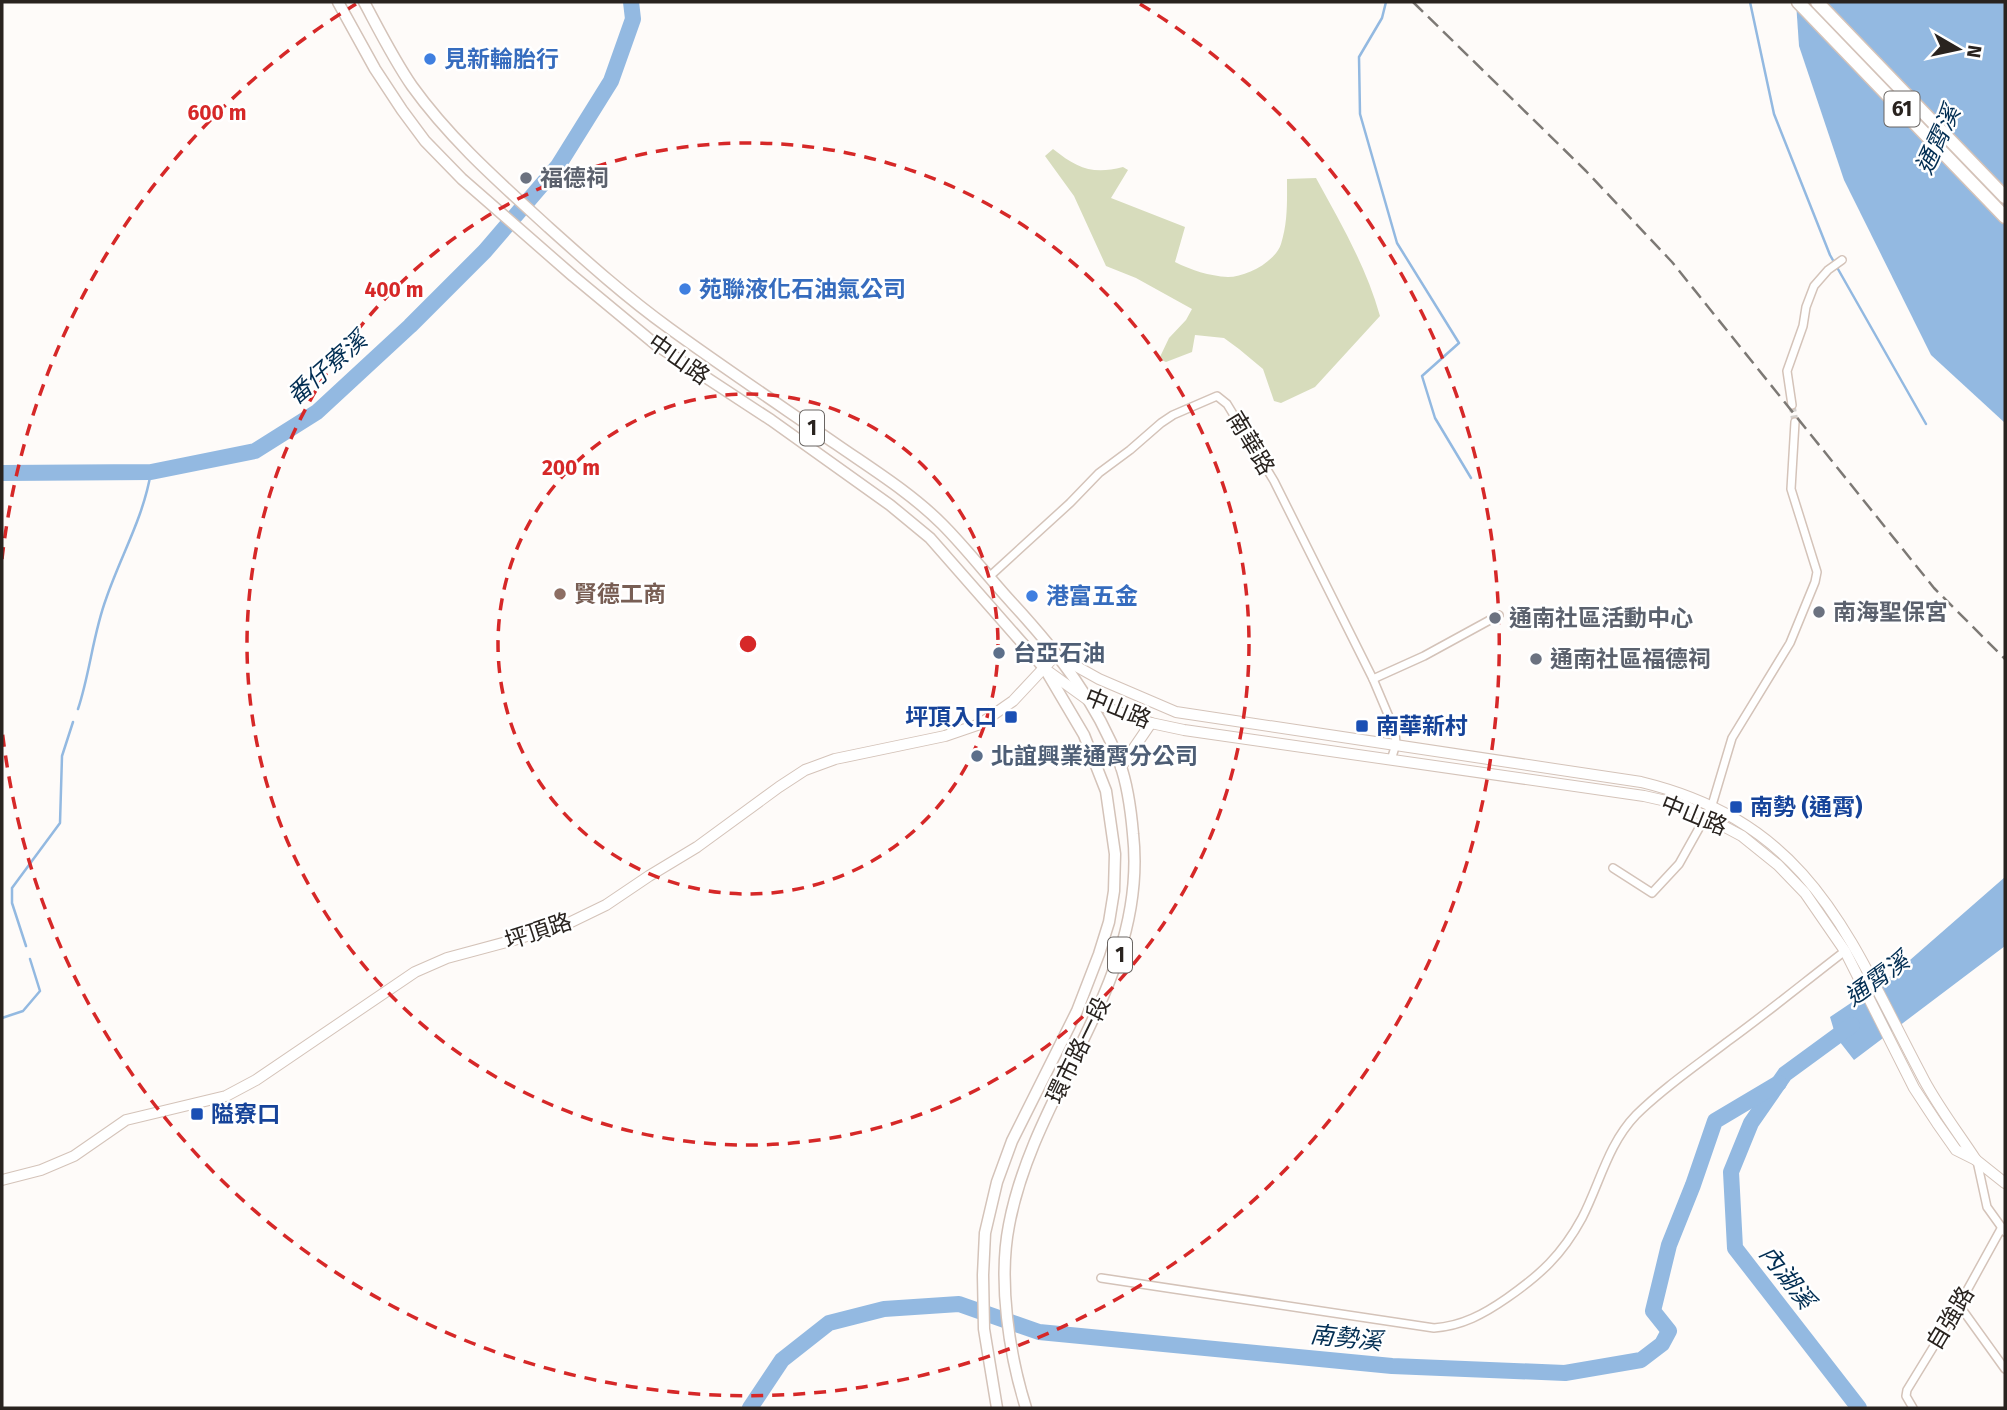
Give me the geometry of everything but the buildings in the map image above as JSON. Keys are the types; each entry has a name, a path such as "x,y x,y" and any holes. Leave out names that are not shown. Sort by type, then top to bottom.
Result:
{"highway":[{"name":"61","path":"1798,2 2005,217"},
{"name":"61","path":"1817,2 2005,197"}],"main road":[{"name":"中山路","path":"338,2 375,69 425,141 462,179 655,344 771,421 890,505 930,538 1045,669"},
{"name":"中山路","path":"363,2 411,84 438,120 513,196 583,259 666,326 905,492 942,524 1056,655"},
{"name":"環市路一段","path":"1026,1408 1019,1388 1009,1337 1006,1252 1008,1227 1020,1180 1034,1142 1111,981 1130,915 1137,865 1131,815 1121,767 1093,703 1056,655"},
{"name":"環市路一段","path":"997,1408 984,1329 985,1233 997,1182 1008,1151 1077,1011 1099,954 1109,922 1114,891 1115,854 1106,791 1084,735 1045,669"}],"street":[{"path":"1792,405 1787,371 1814,286 1828,270 1842,260"},
{"name":"南華路","path":"989,577 1099,473 1161,423 1172,415 1217,396 1227,404 1274,481 1373,679 1395,730 1396,744"},
{"path":"1613,868 1652,893 1679,864 1712,805 1732,738 1790,643 1818,572 1791,489 1795,422"},
{"path":"1373,679 1424,656 1499,615"},
{"name":"坪頂路","path":"2,1181 41,1170 74,1156 126,1119 226,1096 256,1080 415,972 447,957 571,922 606,905 697,847 805,770 835,759 945,736 980,724 1013,701 1056,655"},
{"name":"中山路","path":"1056,655 1099,679 1176,712 1641,782 1671,789 1712,805 1753,828 1819,891 1854,944 1925,1081 1976,1160"},
{"name":"中山路","path":"1045,669 1093,703 1151,723 1644,796 1677,803 1705,815 1742,836 1778,865 1805,893 1845,951 1913,1088 1956,1150 1976,1160"},
{"path":"1121,767 1151,723"},
{"path":"1391,760 1396,744"},
{"path":"1101,1278 1434,1328 1464,1323 1492,1309 1549,1265 1583,1216 1612,1148 1637,1115 1692,1068 1845,951"},
{"path":"1976,1160 2005,1183"},
{"path":"1976,1160 1987,1207 2003,1229"},
{"name":"自強路","path":"1913,1408 1906,1396 1907,1390 2003,1229"},
{"path":"1959,1305 2005,1369"}],"green space":[{"path":"1053,149 1085,168 1102,170 1123,167 1128,170 1111,198 1185,227 1175,262 1200,272 1228,277 1259,267 1278,251 1287,212 1287,179 1316,178 1360,262 1380,316 1315,387 1281,403 1274,401 1263,369 1224,338 1195,335 1192,352 1166,362 1159,359 1169,338 1186,320 1192,309 1136,278 1106,266 1074,196 1045,156"}],"water":[{"name":"通霄溪","path":"1796,2 2005,2 2005,423 1931,355 1844,180 1799,46"},
{"path":"2005,877 2005,946 1854,1060 1836,1037 1830,1017 1894,974"}],"waterway":[{"name":"番仔寮溪","path":"2,473 151,472 255,451 317,412 410,326 485,251 558,166 611,81 633,19 631,2"},
{"path":"1386,2 1382,18 1359,57 1360,114 1397,243 1459,343 1422,376 1435,418 1471,478"},
{"path":"1750,2 1774,114 1830,255 1926,424"},
{"path":"78,709 102,612 137,521 151,472"},
{"path":"26,946 12,903 12,888 60,823 62,756 73,722"},
{"path":"2,1018 23,1011 40,991 30,959"},
{"name":"內湖溪","path":"1852,1025 1785,1074 1751,1123 1731,1172 1735,1248 1859,1408"},
{"name":"南勢溪","path":"750,1408 782,1360 829,1323 884,1309 959,1304 1039,1332 1392,1366 1565,1373 1641,1360 1662,1344 1669,1331 1653,1311 1669,1245 1715,1121 1779,1083"}],"tunnel":[{"path":"1792,405 1795,422"}],"railway":[{"path":"1413,2 1586,171 1672,262 1934,588 2005,659"}],"place":[{"name":"見新輪胎行","path":"430,59"},
{"name":"福德祠","path":"526,178"},
{"name":"苑聯液化石油氣公司","path":"685,289"},
{"name":"賢德工商","path":"560,594"},
{"name":"港富五金","path":"1032,596"},
{"name":"南海聖保宮","path":"1819,612"},
{"name":"通南社區活動中心","path":"1495,618"},
{"name":"台亞石油","path":"999,653"},
{"name":"通南社區福德祠","path":"1536,659"},
{"name":"坪頂入口","path":"1011,717"},
{"name":"南華新村","path":"1362,726"},
{"name":"北誼興業通霄分公司","path":"977,756"},
{"name":"南勢 (通霄)","path":"1736,807"},
{"name":"隘寮口","path":"197,1114"}]}
